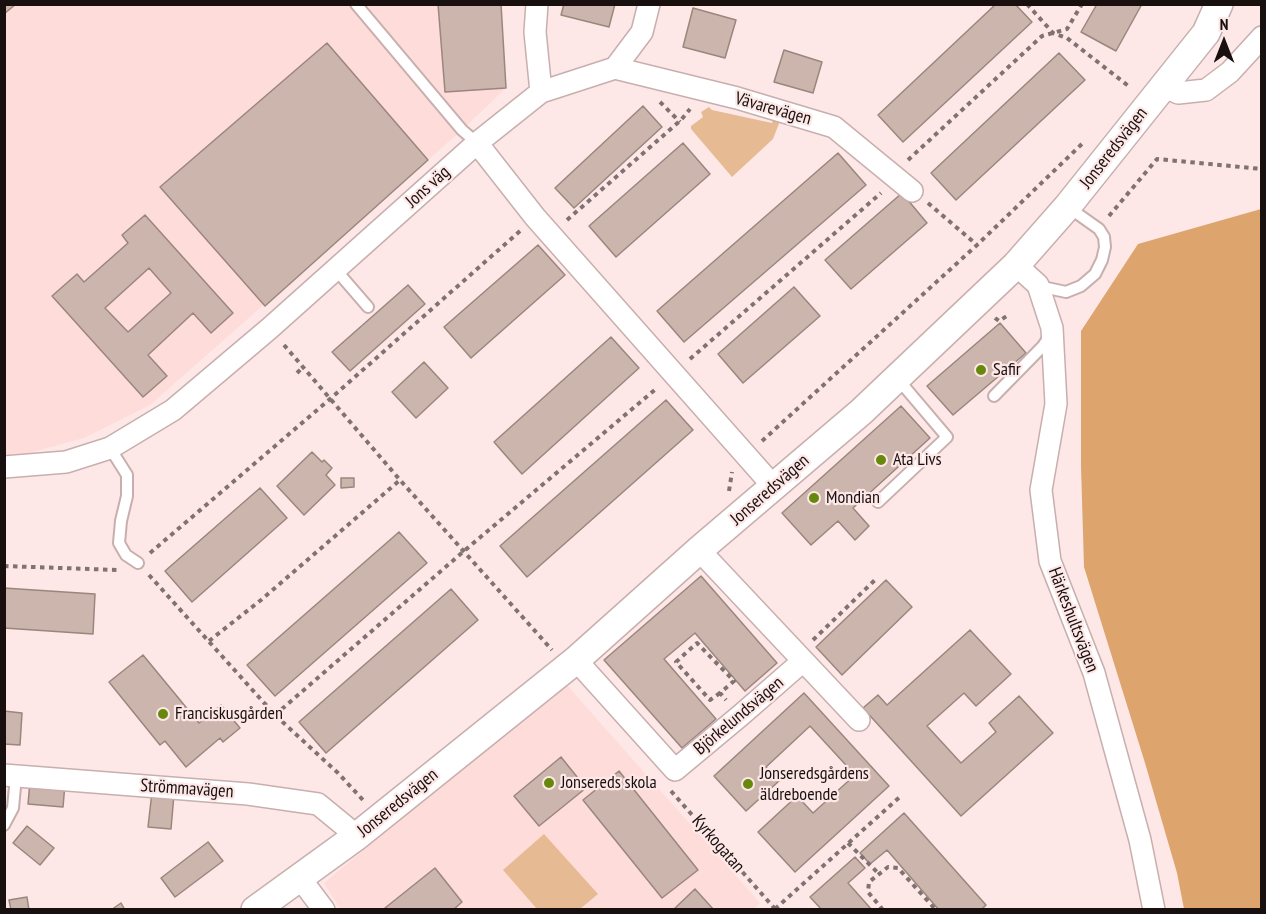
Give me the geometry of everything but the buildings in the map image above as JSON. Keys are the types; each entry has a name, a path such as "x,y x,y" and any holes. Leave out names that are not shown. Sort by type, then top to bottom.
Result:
{"street":[{"path":"537,4 535,32 542,92"},
{"path":"649,4 642,32 615,68 542,92 477,143 542,224 774,487"},
{"name":"Jonseredsvägen","path":"255,909 357,836 572,664 897,378 1016,265 1068,207 1206,33 1219,4"},
{"path":"1163,86 1178,93 1206,90 1230,72 1262,37"},
{"name":"Vävarevägen","path":"615,68 705,90 834,127 912,191"},
{"name":"Jons väg","path":"4,467 66,462 110,448 173,410 270,328 477,143"},
{"path":"1016,265 1038,285"},
{"name":"Härkeshultsvägen","path":"1038,285 1052,332 1056,404 1041,490 1050,561 1094,674 1140,840 1154,909"},
{"path":"699,550 859,720"},
{"name":"Björkelundsvägen","path":"669,772 741,715 800,658"},
{"path":"572,664 669,772"},
{"name":"Strömmavägen","path":"10,776 248,794 318,804 357,836"},
{"path":"300,878 324,909"}],"lane":[{"path":"356,4 462,130 477,143"},
{"path":"1038,285 1066,292 1081,286 1095,274 1102,260 1105,247 1104,237 1099,229 1068,207"},
{"path":"336,270 368,307"},
{"path":"994,396 1043,346 1052,332"},
{"path":"879,502 947,437 897,378"},
{"path":"110,448 128,475 128,496 121,521 119,543 126,555 138,563"},
{"path":"4,825 13,808 10,776"}],"path":[{"path":"1027,4 1053,33 1067,39 1134,90"},
{"path":"275,715 884,191 892,175 1042,36 1068,29 1082,4"},
{"path":"4,566 115,571 138,563 330,399 542,224 575,214 681,120 705,90"},
{"path":"1099,229 1157,159 1262,169"},
{"path":"912,191 936,208 977,245"},
{"path":"270,328 400,480 572,664"},
{"path":"297,373 303,367"},
{"path":"209,641 261,600 400,480"},
{"path":"138,563 275,715 338,773 365,802"},
{"path":"800,658 878,578"},
{"path":"697,643 734,681 720,693 710,700 676,662 697,643"},
{"path":"720,693 741,715"},
{"name":"Kyrkogatan","path":"669,772 775,909"},
{"path":"775,909 902,795"},
{"path":"848,843 879,874"},
{"path":"883,909 868,892 869,882 888,867 898,868 936,909"}],"shaded area":[{"path":"5,5 501,5 506,88 462,130 150,405 84,438 29,453 5,455"},
{"path":"709,107 712,110 772,123 773,119 780,121 773,139 732,177 691,129 691,126 703,117 701,112"},
{"path":"1261,209 1261,909 1184,909 1177,873 1145,763 1084,567 1081,331 1138,244"},
{"name":"Jonsereds skola","path":"565,683 760,903 753,910 341,910 324,883"},
{"path":"544,834 598,894 580,909 537,909 503,870"}],"place":[{"name":"Safir","path":"981,370"},
{"name":"Ata Livs","path":"881,460"},
{"name":"Mondian","path":"814,498"},
{"name":"Franciskusgården","path":"163,714"},
{"name":"Jonsereds skola","path":"549,783"},
{"name":"Jonseredsgårdens äldreboende","path":"748,784"}]}
